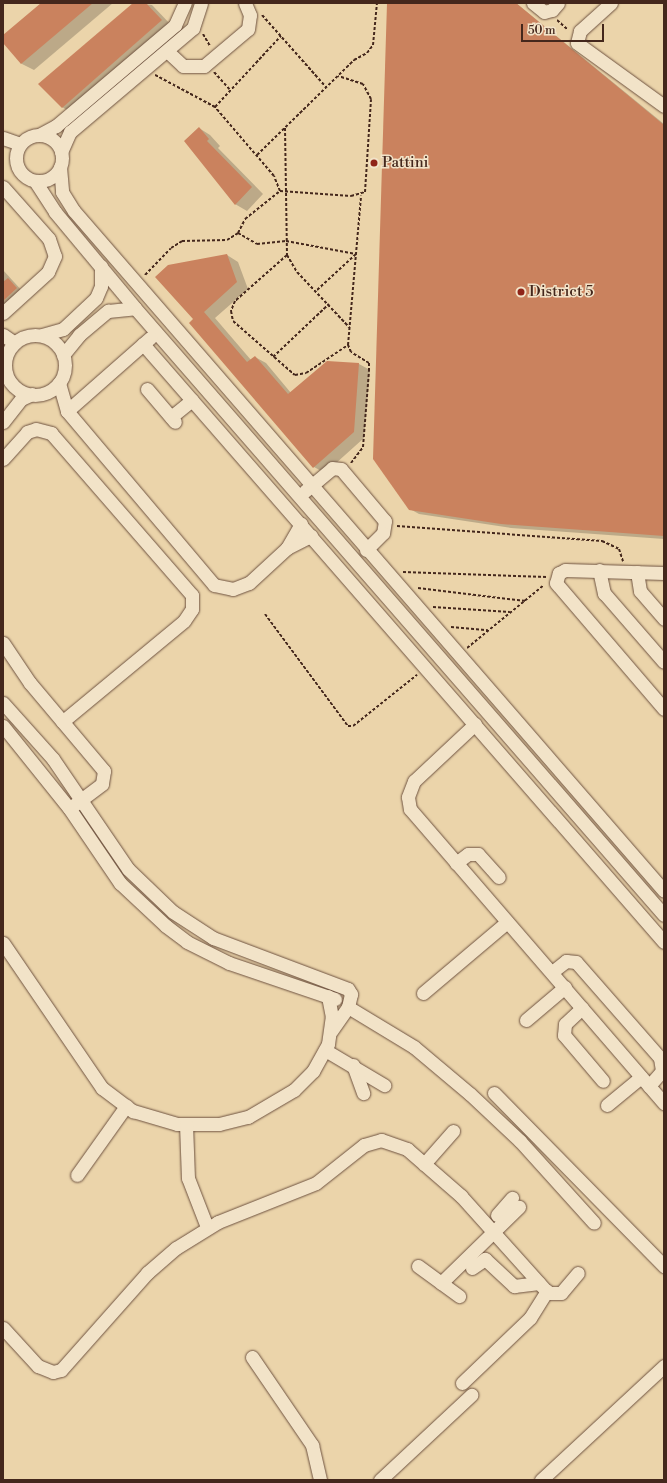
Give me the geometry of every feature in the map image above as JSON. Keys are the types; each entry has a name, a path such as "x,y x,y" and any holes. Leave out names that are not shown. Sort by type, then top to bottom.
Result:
{"street":[{"path":"3,138 20,144 56,126 175,25 185,3"},
{"path":"202,3 196,23 167,51 70,132 61,152 60,167 60,184 69,205 548,760 664,891"},
{"path":"167,51 189,68 199,68 212,60 248,29 250,15 245,3"},
{"path":"533,3 540,12 553,8"},
{"path":"611,3 576,37 582,48 664,106"},
{"path":"39,135 53,140 61,152"},
{"path":"20,144 17,167 35,181 54,212 135,308 157,331 248,438 383,592 440,661 535,771 664,915"},
{"path":"35,181 50,178 60,167"},
{"path":"3,187 49,239 55,256 48,272 3,313"},
{"path":"42,336 63,329 96,298 101,286 101,266"},
{"path":"67,411 59,383 64,370 64,355 79,335 108,311 135,308"},
{"path":"67,411 157,331"},
{"path":"3,335 15,343"},
{"path":"64,355 55,343 42,336 32,335 15,343 5,355 5,375 16,387 35,394 67,411 214,585 233,589 249,583 287,548 311,536"},
{"path":"143,344 664,942"},
{"path":"4,419 21,399 59,383"},
{"path":"147,388 170,416 189,396"},
{"path":"248,438 260,426"},
{"path":"3,459 27,432 36,428 51,433 192,595 192,609 184,621 62,722"},
{"path":"300,497 332,468 341,469 385,525 383,533 366,550"},
{"path":"287,548 301,524"},
{"path":"664,573 565,570 559,573 556,583 664,709"},
{"path":"599,570 604,593 664,662"},
{"path":"637,572 640,591 664,619"},
{"path":"370,604 383,592"},
{"path":"3,643 62,722 105,774 102,784 69,808"},
{"path":"427,669 440,661"},
{"path":"3,703 53,759 142,884 200,932 242,951 348,989 349,1003 331,1031 325,1050 306,1079 275,1104 233,1121 186,1124 144,1116 126,1106 102,1088 3,943"},
{"path":"475,724 414,782 408,797 413,814 552,972 664,1103"},
{"path":"3,726 69,808 129,893 193,945 229,963 349,1003 414,1047 470,1094 594,1223"},
{"path":"535,771 548,760"},
{"path":"456,863 468,854 478,854 499,877"},
{"path":"423,993 507,922"},
{"path":"193,945 200,932"},
{"path":"552,972 566,961 576,962 660,1058 662,1071 607,1105"},
{"path":"526,1020 564,987"},
{"path":"328,996 331,1031"},
{"path":"582,1008 565,1024 564,1035 603,1081"},
{"path":"325,1050 354,1065 384,1084"},
{"path":"354,1065 363,1093"},
{"path":"494,1093 659,1251 664,1266"},
{"path":"77,1175 126,1106"},
{"path":"186,1124 188,1178 200,1206 212,1224"},
{"path":"424,1164 453,1131"},
{"path":"3,1328 38,1366 49,1371 61,1370 147,1272 212,1224 312,1185 371,1142 397,1144 424,1164 490,1227 543,1287 555,1295 561,1293 578,1273"},
{"path":"441,1283 490,1227 515,1203"},
{"path":"472,1268 485,1259 514,1286 543,1287"},
{"path":"418,1266 459,1296"},
{"path":"462,1383 530,1318 543,1287"},
{"path":"252,1357 312,1445 320,1480"},
{"path":"541,1480 664,1366"},
{"path":"380,1480 471,1395"}],"path":[{"path":"257,155 326,87 373,45 377,3"},
{"path":"553,8 576,37"},
{"path":"258,10 326,87"},
{"path":"196,23 212,60 230,90"},
{"path":"215,107 281,36"},
{"path":"145,69 215,107 280,184 280,191"},
{"path":"338,76 363,84 371,99 365,192 361,196 348,345 350,352 369,364 363,447 356,459 341,469"},
{"path":"285,128 287,255 297,272 317,290 349,327"},
{"path":"136,283 171,248 182,241 227,240 238,233 245,219 280,191 361,196"},
{"path":"238,233 257,244 286,241 356,254"},
{"path":"317,290 356,254"},
{"path":"287,255 235,301 231,311 232,321 295,375 306,372 348,345"},
{"path":"273,357 329,304"},
{"path":"385,525 602,541 619,549 624,572"},
{"path":"401,572 554,578 458,656"},
{"path":"414,588 526,601"},
{"path":"430,607 511,612"},
{"path":"265,614 348,726 353,726 427,669"},
{"path":"446,627 489,630"}],"building":[{"path":"41,3 93,3 21,64 3,43 3,35"},
{"path":"133,3 146,3 162,20 62,108 38,84"},
{"name":"District 5","path":"387,3 516,3 664,125 664,536 501,524 409,510 373,459"},
{"path":"199,127 209,139 207,141 252,187 235,205 184,141"},
{"path":"227,254 237,282 204,312 247,362 255,356 288,394 327,361 359,363 354,432 313,468 189,323 193,319 155,277 168,265"},
{"path":"8,278 17,288 3,301 3,282"}],"place":[{"name":"Pattini","path":"374,163"},
{"name":"District 5","path":"521,292"}]}
